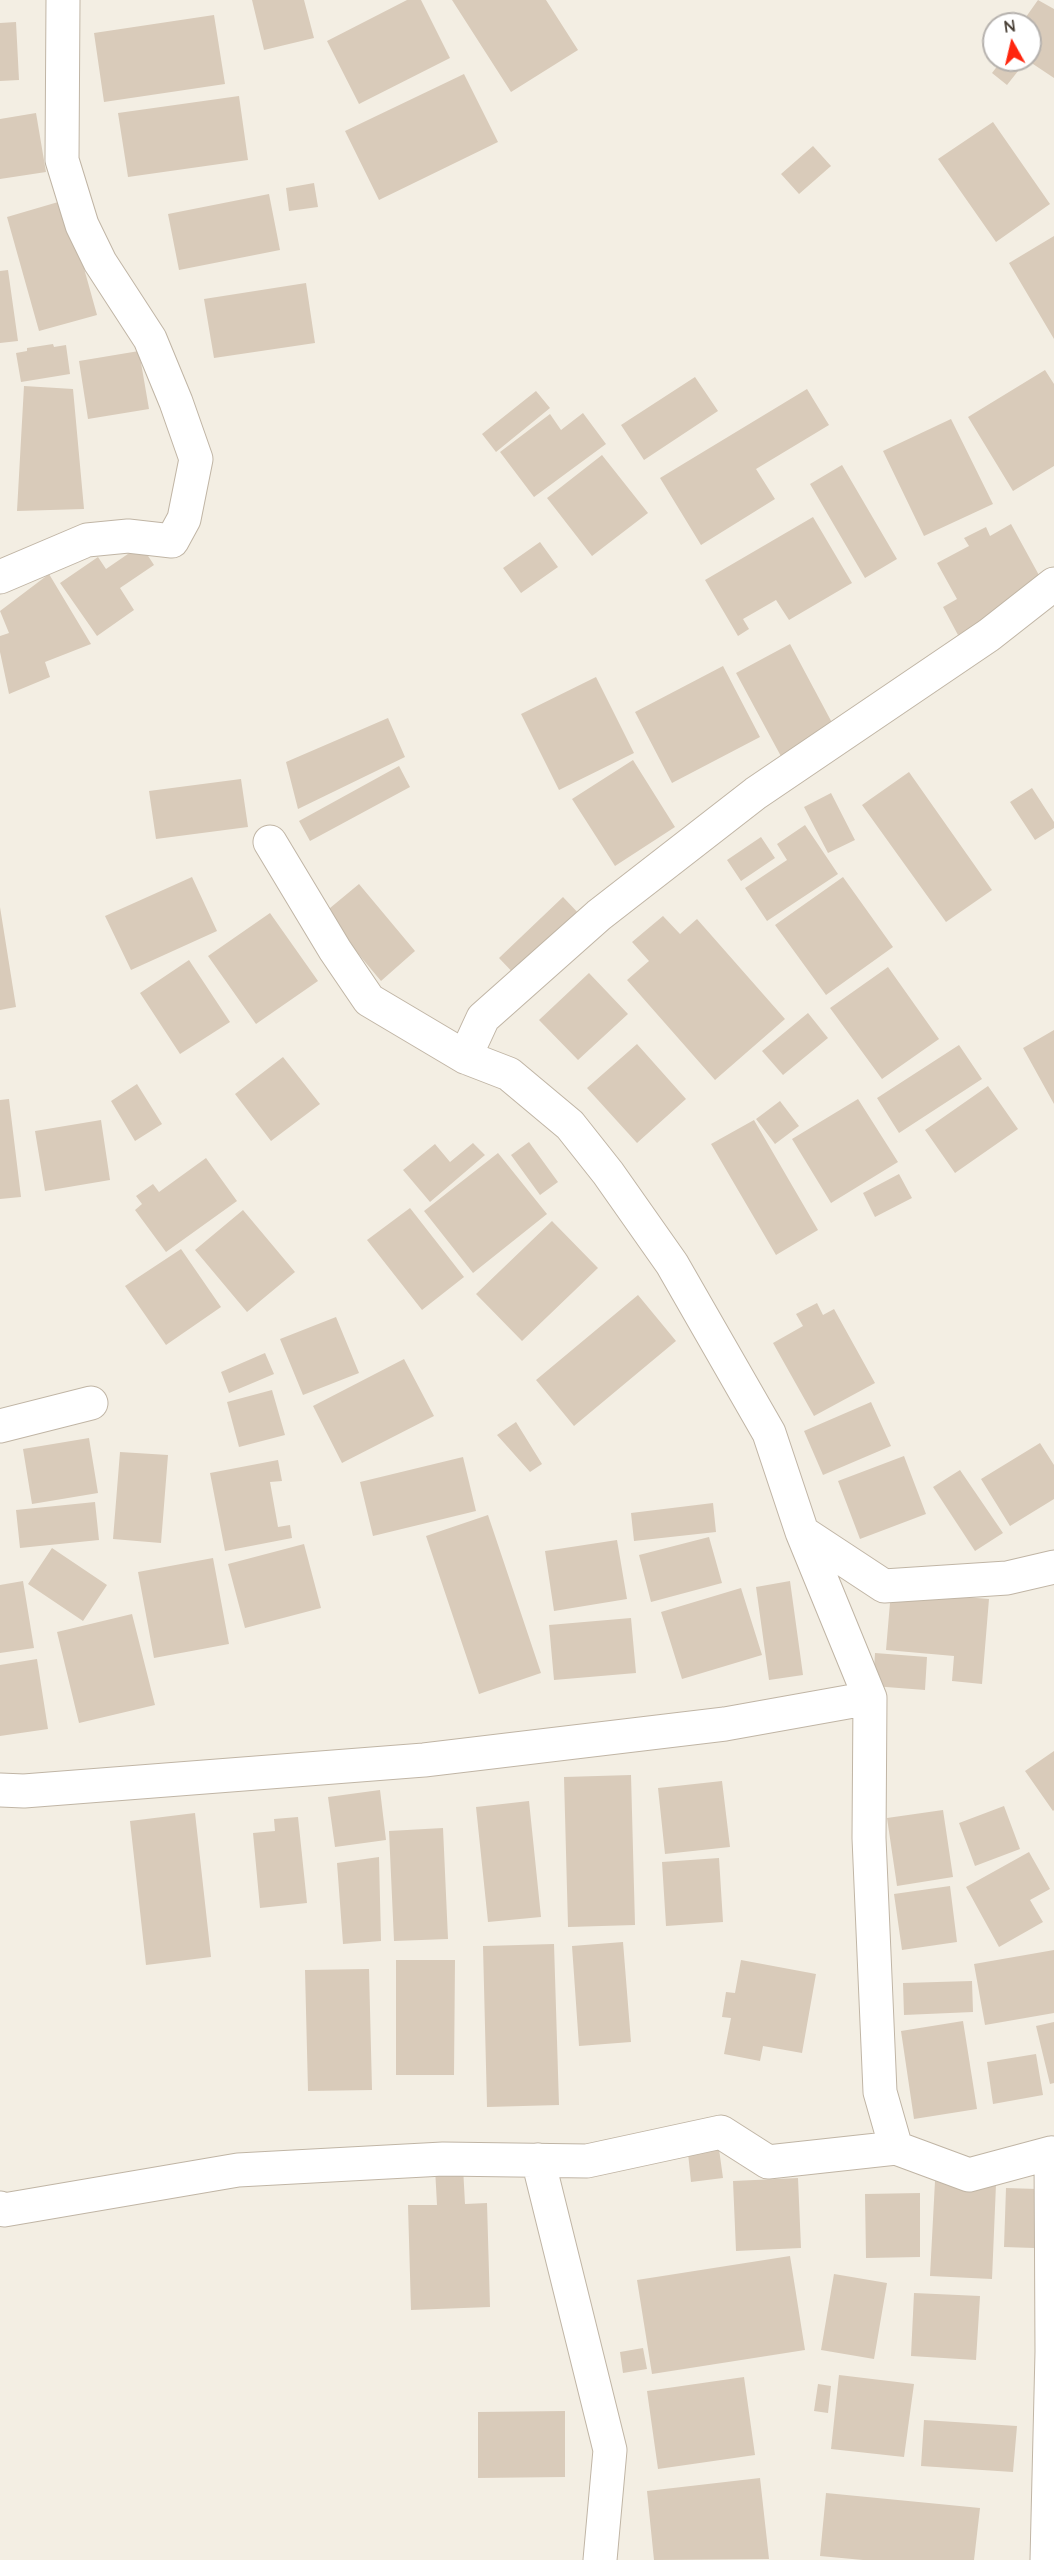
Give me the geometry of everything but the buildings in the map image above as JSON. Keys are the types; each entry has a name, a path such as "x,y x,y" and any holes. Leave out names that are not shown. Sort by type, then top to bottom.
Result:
{"street":[{"path":"0,577 87,540 128,536 172,541 184,519 196,459 150,339 100,262 82,225 62,160 63,0"},
{"path":"465,1057 483,1018 599,915 756,793 989,635 1054,584"},
{"path":"270,842 323,931 369,1000 465,1057 509,1074 570,1125 608,1173 672,1264 769,1433 802,1532 870,1698 868,1839 880,2092 896,2148"},
{"path":"0,1426 91,1402"},
{"path":"802,1532 884,1586 1007,1578 1054,1567"},
{"path":"0,1791 424,1760 725,1724 870,1698"},
{"path":"0,2208 4,2210 238,2170 443,2159 587,2161 721,2132 768,2162 896,2148 969,2175 1052,2155 1052,2352 1047,2560"},
{"path":"538,2160 610,2450 600,2560"}]}
